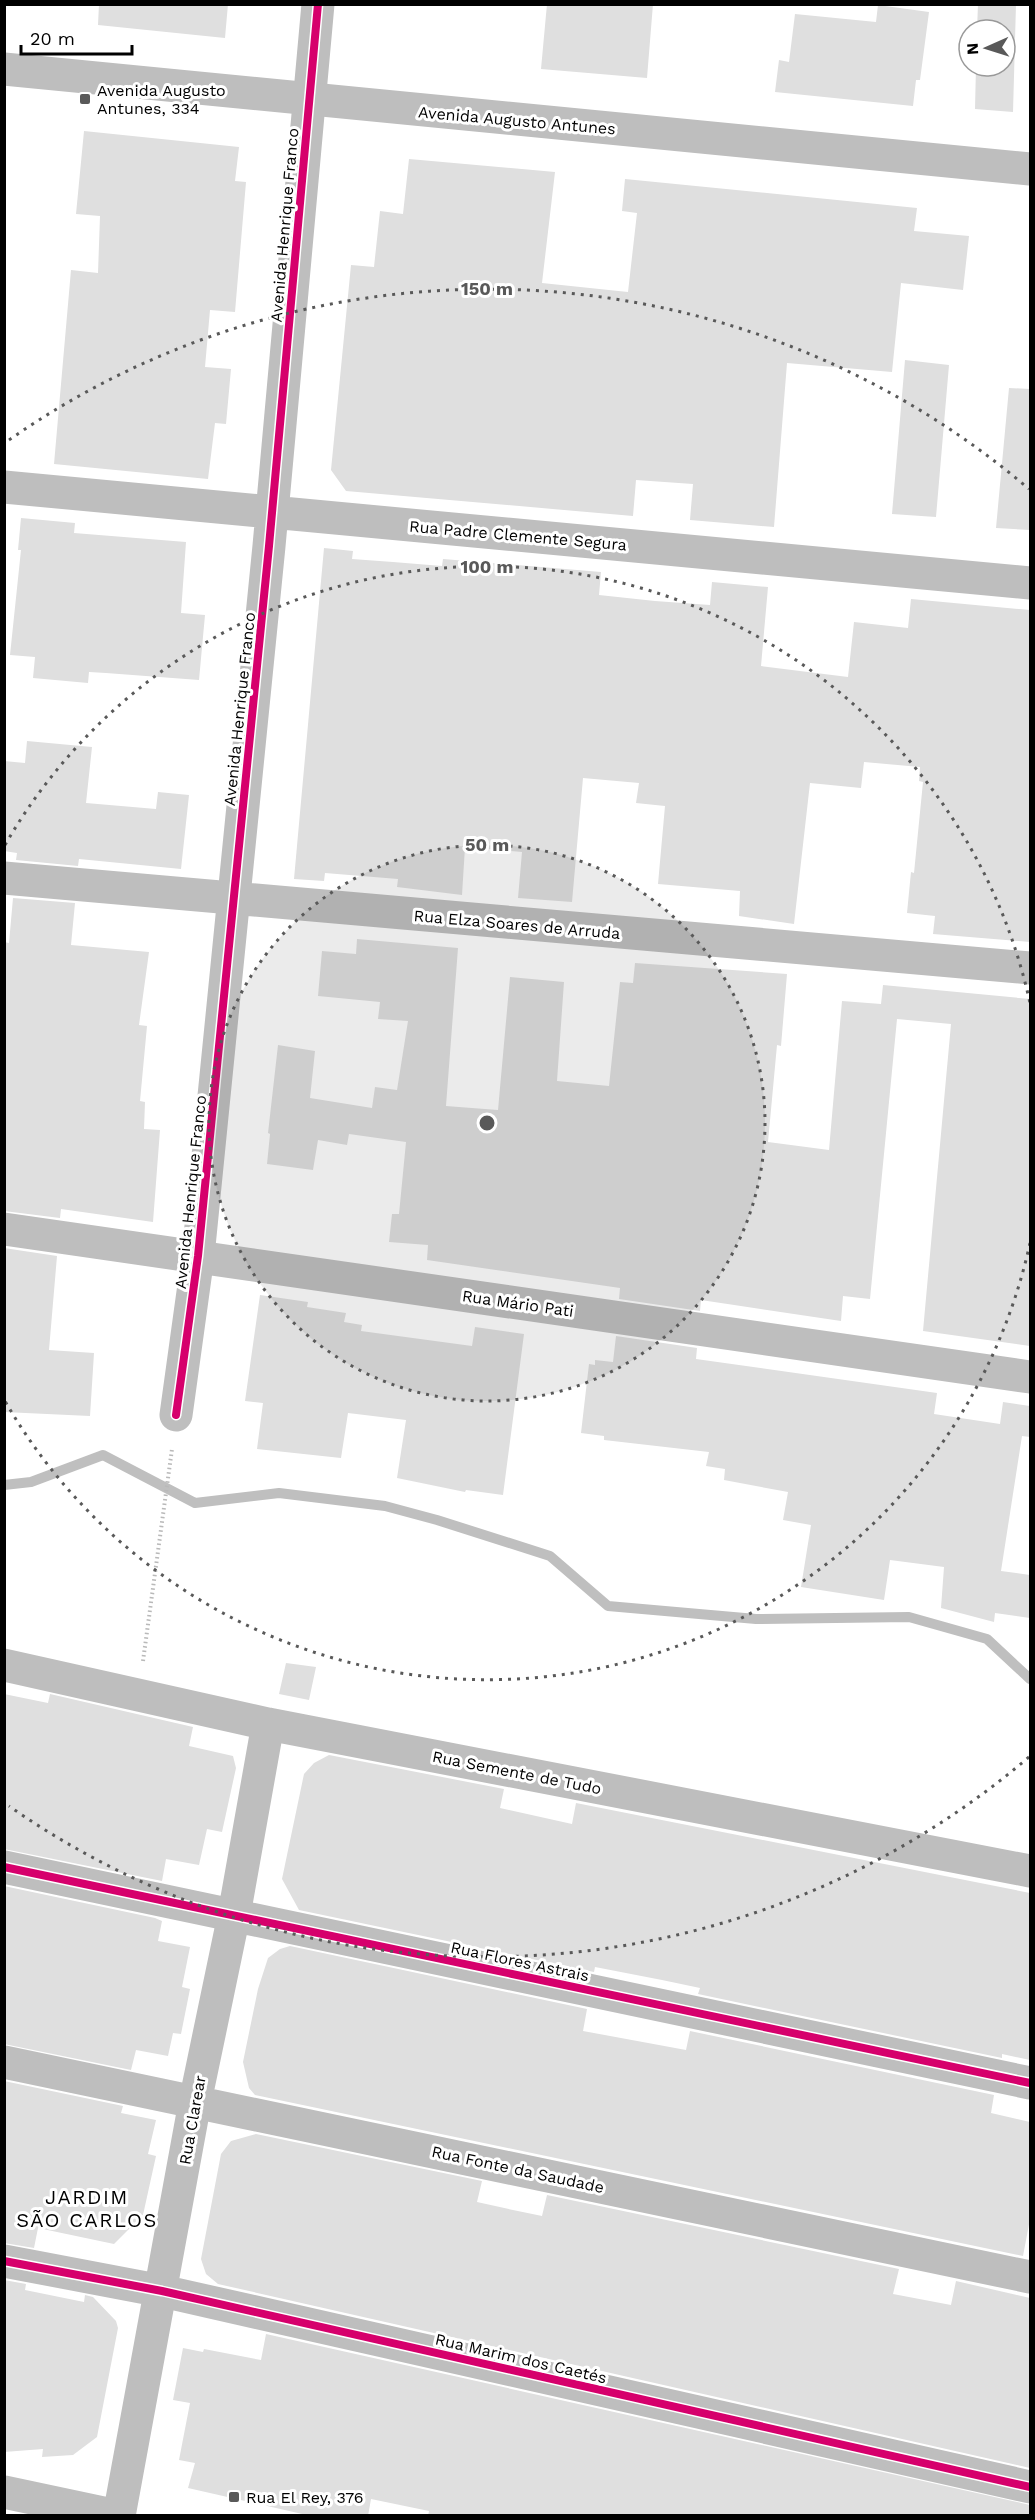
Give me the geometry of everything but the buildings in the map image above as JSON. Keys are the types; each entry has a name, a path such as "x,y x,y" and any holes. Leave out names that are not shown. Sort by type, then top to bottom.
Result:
{"street":[{"name":"Avenida Henrique Franco","path":"177,1415 198,1256 234,899 318,4"},
{"name":"Avenida Augusto Antunes","path":"4,69 1030,169"},
{"name":"Rua Padre Clemente Segura","path":"4,487 1030,583"},
{"name":"Rua Elza Soares de Arruda","path":"4,878 1030,968"},
{"name":"Rua Mário Pati","path":"4,1228 1030,1377"},
{"name":"Rua Semente de Tudo","path":"4,1665 268,1724 1030,1871"},
{"name":"Rua Clarear","path":"118,2516 162,2291 195,2102 234,1915 268,1724"},
{"name":"Rua Flores Astrais","path":"4,1867 1030,2083"},
{"name":"Rua Fonte da Saudade","path":"4,2062 1030,2277"},
{"name":"Rua Marim dos Caetés","path":"4,2261 162,2291 1030,2487"},
{"path":"4,2492 118,2516"}],"path":[{"path":"137,1694 177,1415"}],"waterway":[{"path":"4,1485 31,1482 103,1455 195,1503 279,1493 385,1506 550,1556 608,1606 756,1619 909,1617 987,1639 1030,1679"}],"cycle path":[{"path":"176,1415 198,1256 269,546 318,4"},
{"path":"4,1867 1030,2083"},
{"path":"4,2261 162,2291 1030,2487"}],"place":[{"name":"Avenida Augusto Antunes, 334","path":"85,99"},
{"name":"Rua El Rey, 376","path":"234,2497"}],"district":[{"name":"JARDIM SÃO CARLOS","path":"87,2208"}]}
